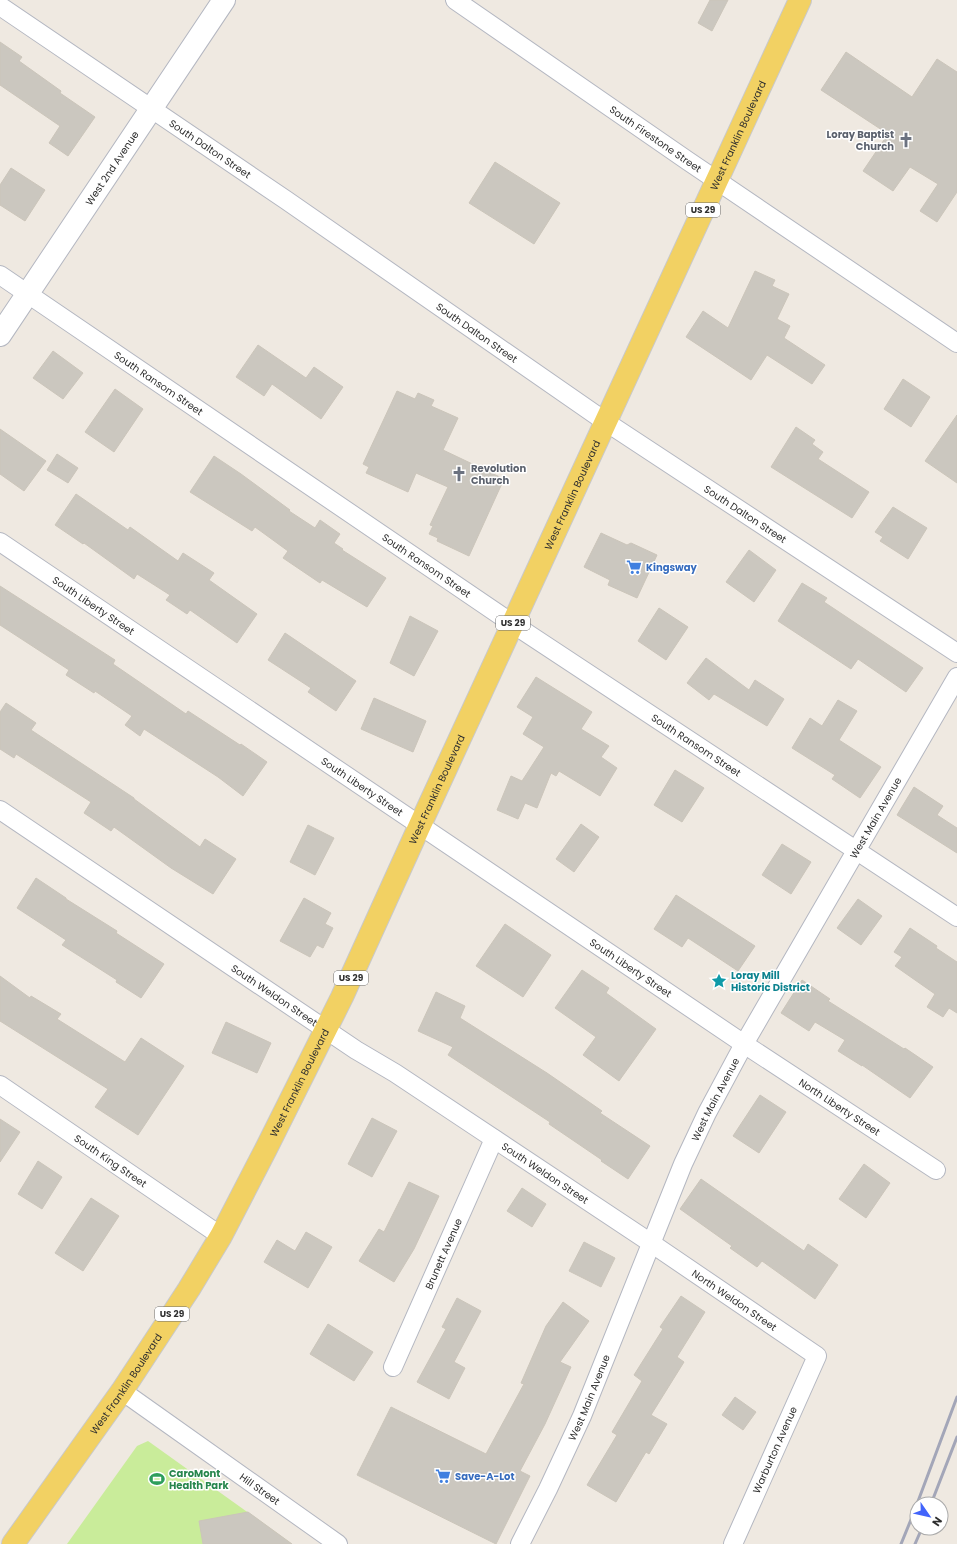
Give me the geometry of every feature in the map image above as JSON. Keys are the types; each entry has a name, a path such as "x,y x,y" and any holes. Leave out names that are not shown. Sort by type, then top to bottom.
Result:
{"main road":[{"name":"West Franklin Boulevard","path":"13,1544 122,1391 189,1289 220,1236 327,1030 420,824 800,0"}],"street":[{"name":"West 2nd Avenue","path":"0,335 224,0"},
{"name":"South Firestone Street","path":"455,0 716,180 957,343"},
{"name":"South Dalton Street","path":"0,6 152,108 606,422 957,653"},
{"name":"South Ransom Street","path":"0,275 513,624 957,917"},
{"name":"South Liberty Street","path":"0,542 744,1044"},
{"name":"West Main Avenue","path":"520,1544 548,1490 582,1416 683,1164 707,1113 744,1044 957,677"},
{"name":"South Weldon Street","path":"0,810 327,1030 651,1243"},
{"name":"North Liberty Street","path":"744,1044 936,1170"},
{"name":"South King Street","path":"0,1085 220,1236"},
{"name":"Brunett Avenue","path":"393,1367 494,1139"},
{"name":"North Weldon Street","path":"651,1243 817,1356"},
{"name":"Warburton Avenue","path":"733,1544 817,1356"},
{"name":"Hill Street","path":"122,1391 338,1544"}],"green space":[{"name":"CaroMont Health Park","path":"148,1441 292,1544 67,1544 137,1446"}],"building":[{"path":"710,0 728,0 712,31 698,23"},
{"path":"0,42 22,57 19,61 61,91 60,93 95,117 68,156 49,143 60,126 0,85"},
{"name":"Loray Baptist Church","path":"846,52 912,97 937,59 957,72 957,192 937,222 920,211 938,184 910,167 893,191 863,171 888,134 821,90"},
{"path":"495,162 560,203 534,244 469,203"},
{"path":"11,168 45,190 25,221 0,205 0,185"},
{"path":"755,271 775,280 772,286 789,294 777,319 790,326 784,338 825,365 812,384 767,355 751,380 686,337 703,311 728,328"},
{"path":"258,345 306,378 314,367 343,387 321,419 272,384 264,396 236,377"},
{"path":"53,351 83,373 63,399 33,378"},
{"path":"903,379 930,397 911,427 884,409"},
{"path":"115,389 143,409 114,452 85,432"},
{"name":"Revolution Church","path":"397,391 415,399 418,393 434,400 431,406 458,418 443,450 504,479 469,556 437,541 438,538 429,534 433,526 430,525 448,487 416,473 408,492 366,473 369,467 363,464"},
{"path":"957,415 957,483 925,461"},
{"path":"796,427 815,440 812,444 823,452 818,459 869,492 852,518 771,467"},
{"path":"0,429 46,461 24,491 0,474"},
{"path":"57,454 78,468 68,483 47,470"},
{"path":"214,456 241,474 290,510 289,511 315,528 320,520 340,534 334,543 343,549 342,550 386,578 367,607 322,580 320,583 283,558 288,551 255,527 252,531 190,492"},
{"path":"76,494 128,530 130,527 178,561 183,553 214,573 209,580 257,614 237,643 190,610 187,614 166,600 170,595 137,574 134,579 84,543 83,544 55,525"},
{"path":"893,507 927,528 908,559 880,541 883,537 875,532"},
{"path":"601,533 627,545 631,543 657,555 637,598 608,585 610,580 584,567"},
{"path":"749,550 776,570 754,602 726,582"},
{"path":"802,583 827,598 824,602 923,668 906,692 858,659 851,669 778,621"},
{"path":"0,586 115,660 113,664 186,714 188,711 267,762 243,796 218,777 144,729 140,736 125,725 132,716 95,691 94,693 66,675 69,670 0,625"},
{"path":"659,608 688,627 666,660 638,641"},
{"path":"410,616 438,631 414,676 390,663"},
{"path":"285,633 356,681 336,711 308,692 311,688 268,660"},
{"path":"706,658 749,690 755,680 784,699 767,726 714,694 709,700 687,683"},
{"path":"536,677 592,712 581,729 609,746 601,757 617,768 600,796 559,771 556,776 551,773 537,808 525,803 518,819 497,810 511,776 522,781 544,747 523,734 533,717 517,707"},
{"path":"374,698 426,721 413,752 361,729"},
{"path":"838,700 857,711 839,740 881,767 860,798 832,779 835,775 792,748 810,718 822,726"},
{"path":"6,703 36,723 31,730 134,798 200,847 205,839 236,859 213,894 171,868 114,827 111,831 84,813 91,802 16,754 14,758 0,749 0,712"},
{"path":"675,770 704,788 682,822 654,805"},
{"path":"914,787 943,806 937,815 957,828 957,853 897,815"},
{"path":"581,824 599,837 574,872 556,859"},
{"path":"308,825 334,838 315,875 290,862"},
{"path":"782,844 811,862 791,894 762,875"},
{"path":"36,878 164,964 141,998 116,982 117,980 62,945 66,940 17,908"},
{"path":"676,895 755,946 738,971 688,938 682,947 654,929"},
{"path":"304,898 331,913 325,924 333,928 323,948 317,945 310,957 280,941"},
{"path":"858,899 882,916 861,945 837,928"},
{"path":"505,924 551,955 523,997 476,966"},
{"path":"910,928 937,946 936,948 957,962 957,1013 949,1008 943,1017 927,1007 935,994 895,966 902,957 894,952"},
{"path":"582,970 609,988 606,993 656,1029 619,1081 583,1055 596,1037 555,1008"},
{"path":"0,976 30,998 31,996 61,1014 57,1019 125,1062 141,1038 184,1066 138,1135 95,1107 108,1089 0,1021"},
{"path":"802,980 830,999 828,1001 933,1067 910,1098 862,1065 838,1051 845,1040 815,1022 809,1031 781,1013"},
{"path":"436,992 465,1006 460,1018 547,1073 602,1111 600,1113 650,1146 628,1179 549,1124 550,1122 448,1055 453,1047 418,1031"},
{"path":"226,1022 271,1043 257,1073 212,1053"},
{"path":"760,1095 786,1112 759,1153 733,1136"},
{"path":"372,1118 397,1131 372,1177 348,1164"},
{"path":"0,1119 20,1132 0,1162"},
{"path":"38,1161 62,1177 42,1209 18,1194"},
{"path":"864,1164 890,1183 866,1218 839,1199"},
{"path":"701,1179 804,1251 808,1244 838,1265 815,1299 762,1261 757,1267 730,1248 732,1246 680,1209"},
{"path":"409,1182 439,1196 414,1249 394,1282 359,1261 379,1229 384,1232"},
{"path":"522,1188 546,1204 532,1227 507,1211"},
{"path":"91,1198 119,1216 83,1271 55,1253"},
{"path":"306,1232 332,1247 308,1288 264,1262 277,1240 295,1251"},
{"path":"584,1242 615,1258 601,1287 569,1271"},
{"path":"681,1296 705,1312 677,1357 684,1362 651,1415 667,1424 649,1454 646,1452 616,1502 587,1485 617,1435 612,1432 642,1381 634,1375 663,1329 660,1327"},
{"path":"457,1298 481,1311 454,1362 465,1368 449,1399 417,1382 446,1329 442,1327"},
{"name":"Save-A-Lot","path":"563,1302 589,1321 560,1362 571,1367 545,1424 520,1471 530,1476 496,1544 357,1475 391,1407 486,1454 524,1384 521,1383 546,1326"},
{"path":"328,1324 373,1352 354,1381 310,1354"},
{"path":"735,1397 756,1412 743,1430 722,1415"},
{"path":"248,1512 292,1544 203,1544 199,1521"}],"railway":[{"path":"920,1496 957,1397"},
{"path":"934,1496 957,1437"},
{"path":"901,1544 909,1524"},
{"path":"915,1544 918,1536"}],"place":[{"name":"Loray Baptist Church","path":"906,140"},
{"name":"Revolution Church","path":"459,474"},
{"name":"Kingsway","path":"634,567"},
{"name":"Loray Mill Historic District","path":"719,981"},
{"name":"Save-A-Lot","path":"443,1476"},
{"name":"CaroMont Health Park","path":"157,1479"}]}
